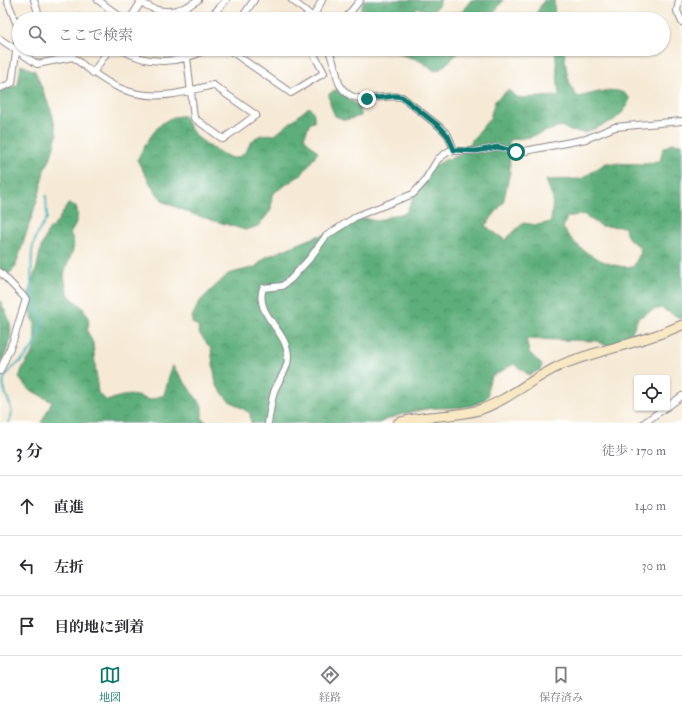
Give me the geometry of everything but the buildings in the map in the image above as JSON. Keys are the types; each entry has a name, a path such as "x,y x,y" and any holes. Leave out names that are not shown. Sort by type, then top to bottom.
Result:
{"street":[{"path":"8,0 12,12"},
{"path":"34,0 38,12"},
{"path":"98,0 114,12"},
{"path":"134,12 140,1 157,11 169,12 183,9 198,0"},
{"path":"215,12 226,0"},
{"path":"246,12 254,0"},
{"path":"292,0 305,12"},
{"path":"315,12 322,0"},
{"path":"351,12 360,0"},
{"path":"678,0 677,11 682,22"},
{"path":"0,39 12,48"},
{"path":"1,87 12,83 15,56"},
{"path":"24,56 37,64 73,57 93,73 117,88 140,94 158,96 190,90 213,85 256,115 223,139 194,118 190,90 186,58"},
{"path":"93,73 104,56"},
{"path":"133,56 155,61 186,58 191,56"},
{"path":"238,56 290,93 324,73 315,56"},
{"path":"331,56 339,83 348,95 355,98 367,99 395,96 402,97 440,127 448,136 454,150"},
{"path":"268,423 274,392 287,364 288,354 282,336 261,304 263,288 282,286 300,268 326,236 357,216 414,194 424,182 438,158 444,153 454,150 476,151 498,147 512,151 525,152 579,141 615,127 682,121"},
{"path":"0,272 26,300 13,341 0,371"},
{"path":"398,423 409,420 460,415 480,409 502,400 560,366 589,355 661,334 682,325"},
{"path":"670,404 682,396"},
{"path":"644,423 660,411"}],"green space":[{"path":"364,0 441,0 436,8 431,12 417,7 413,12 361,12 361,7"},
{"path":"471,0 503,0 495,12 462,12"},
{"path":"544,0 554,0 555,12 537,12"},
{"path":"406,56 455,56 439,70 435,71 416,59"},
{"path":"556,56 565,56 569,80 578,97 598,92 613,91 626,94 630,99 624,111 614,120 585,133 571,131 561,126 530,137 509,140 510,172 503,203 485,226 505,240 523,223 537,225 551,222 553,199 546,180 581,179 606,163 647,164 660,161 663,149 672,143 682,144 682,319 661,308 653,310 638,318 631,334 616,343 607,346 597,341 526,339 529,352 542,365 540,370 529,375 514,364 491,377 488,387 488,396 482,401 467,406 426,409 402,414 379,423 251,423 250,413 228,400 216,385 211,349 199,333 198,326 192,323 192,317 200,301 228,274 255,267 266,257 318,236 338,232 354,221 364,218 377,221 394,215 406,213 425,172 445,160 460,155 490,118 495,101 508,90 519,98 559,96","holes":["583,214 601,226 625,227 628,238 638,245 641,252 633,267 613,265 584,251 563,228 567,217"]},
{"path":"21,65 35,71 52,113 57,135 50,160 44,170 40,191 15,268 9,274 0,274 0,91 18,85"},
{"path":"337,89 360,107 361,116 345,120 335,116 330,104 329,94"},
{"path":"309,107 314,114 314,122 310,123 304,138 318,152 302,174 272,194 271,210 258,226 245,230 192,214 164,202 154,190 137,160 155,130 161,124 176,117 184,116 198,138 226,156 235,158 241,156 245,152 254,139 265,134 275,135"},
{"path":"68,204 76,206 78,213 76,223 70,234 74,245 66,269 65,281 69,295 84,310 88,317 89,322 87,331 93,343 98,393 107,401 128,395 149,400 164,395 172,365 202,406 202,419 208,423 41,423 52,402 27,388 19,378 22,369 34,350 35,325 27,304 29,290 37,267 41,247 48,231 57,222"},
{"path":"0,300 8,317 11,329 9,342 0,365"}],"waterway":[{"path":"8,423 11,417 11,406 4,390 4,379 8,372 31,350 43,322 34,302 31,285 32,250 36,236 47,218 46,196"}],"route":[{"path":"367,99 395,96 402,97 413,104 440,127 448,136 454,150 466,152 498,147 516,152"}]}
